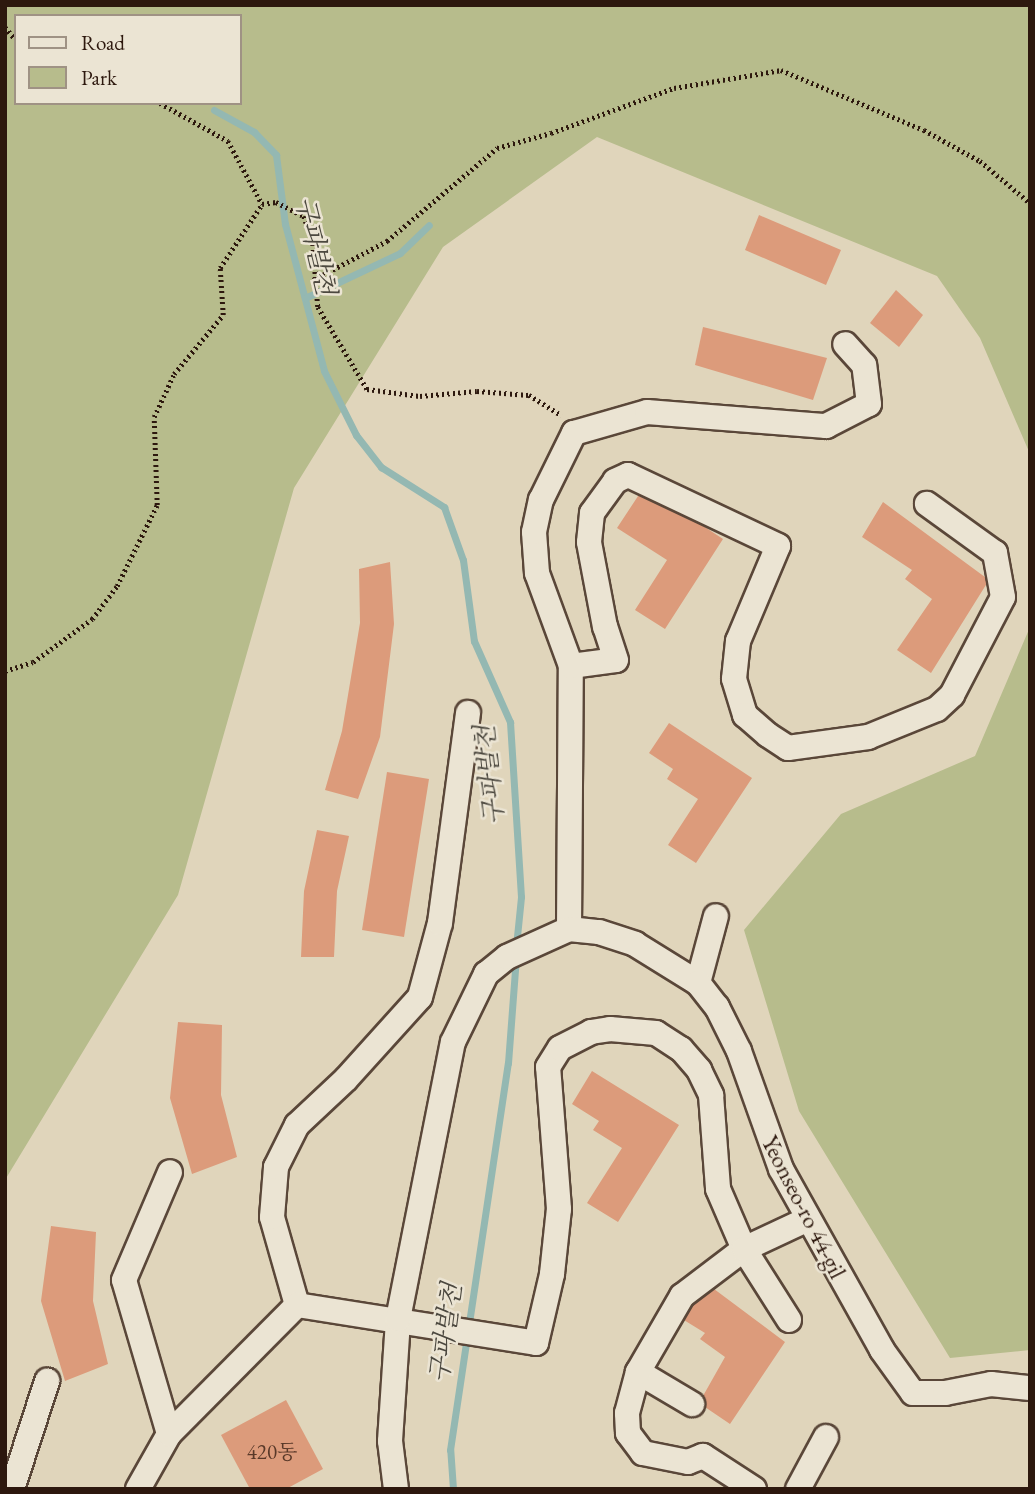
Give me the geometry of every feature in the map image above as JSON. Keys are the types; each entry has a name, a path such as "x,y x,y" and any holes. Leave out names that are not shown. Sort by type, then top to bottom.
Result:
{"street":[{"path":"396,1489 390,1441 398,1319 453,1042 486,974 557,933 571,666 537,573 534,532 541,500 573,433 647,412 761,417 826,426 869,404 864,365 845,344"},
{"path":"571,666 616,660 605,627 589,542 592,513 615,481 628,475 778,546 738,641 734,679 745,715 768,735 788,748 868,737 937,709 952,695 1003,597 995,552 927,504"},
{"path":"297,1305 272,1217 276,1167 297,1125 346,1079 420,997 440,923 468,713"},
{"path":"698,984 716,916"},
{"name":"Yeonseo-ro 44-gil","path":"557,933 598,932 635,944 698,984 717,1007 739,1051 762,1125 806,1220 882,1350 913,1393 945,1393 991,1384 1030,1388"},
{"path":"297,1305 427,1322 536,1343 552,1273 559,1209 548,1067 575,1037 610,1029 656,1033 681,1049 699,1070 711,1095 718,1189 744,1250 789,1320"},
{"path":"169,1434 124,1280 170,1172"},
{"path":"754,1489 703,1456 688,1462 643,1453 628,1433 627,1413 638,1372 682,1296 744,1250 806,1220"},
{"path":"138,1489 169,1434 297,1305"},
{"path":"638,1372 692,1404"},
{"path":"12,1489 47,1381"},
{"path":"798,1489 826,1437"}],"path":[{"path":"313,280 387,241 496,148 551,133 674,88 781,70 924,130 981,162 1030,203"},
{"path":"164,105 228,141 262,204"},
{"path":"5,671 33,662 92,619 117,586 158,505 154,417 174,374 223,315 220,268 262,204 275,202 304,216 313,244 313,280 318,307 367,389 419,396 477,391 529,395 555,407 573,433"}],"green space":[{"path":"5,5 1030,5 1030,454 980,338 937,276 597,137 443,247 294,488 178,895 5,1180"},
{"path":"1030,627 1030,1350 950,1358 799,1111 744,930 841,814 975,756"}],"building":[{"path":"759,215 841,250 826,285 745,250"},
{"path":"896,290 923,315 899,347 870,323"},
{"path":"703,327 827,358 813,400 695,365"},
{"path":"644,487 723,539 665,629 635,610 667,560 617,528"},
{"path":"883,502 989,580 931,673 897,650 932,599 905,579 912,570 862,537"},
{"path":"390,562 394,624 380,737 358,799 325,790 342,731 360,623 359,569"},
{"path":"669,723 752,778 696,863 668,845 698,799 667,779 673,769 649,753"},
{"path":"387,772 429,779 404,937 362,930"},
{"path":"317,830 349,836 337,891 334,957 301,957 304,891"},
{"path":"178,1022 222,1025 221,1095 237,1157 192,1174 170,1098"},
{"path":"592,1071 679,1125 618,1222 587,1203 622,1148 593,1130 599,1121 572,1104"},
{"path":"51,1226 96,1232 93,1301 108,1364 65,1381 41,1301"},
{"path":"706,1283 785,1342 730,1424 699,1403 725,1357 700,1339 705,1333 679,1317"},
{"path":"286,1400 323,1469 286,1489 250,1489 221,1435"}],"waterway":[{"name":"구파발천","path":"214,110 254,132 276,155 285,224 324,371 356,435 381,467 444,507 463,560 474,641 510,722 521,897 516,946"},
{"path":"305,298 400,253 429,225"},
{"name":"구파발천","path":"453,1489 450,1450 508,1063 516,957"}]}
